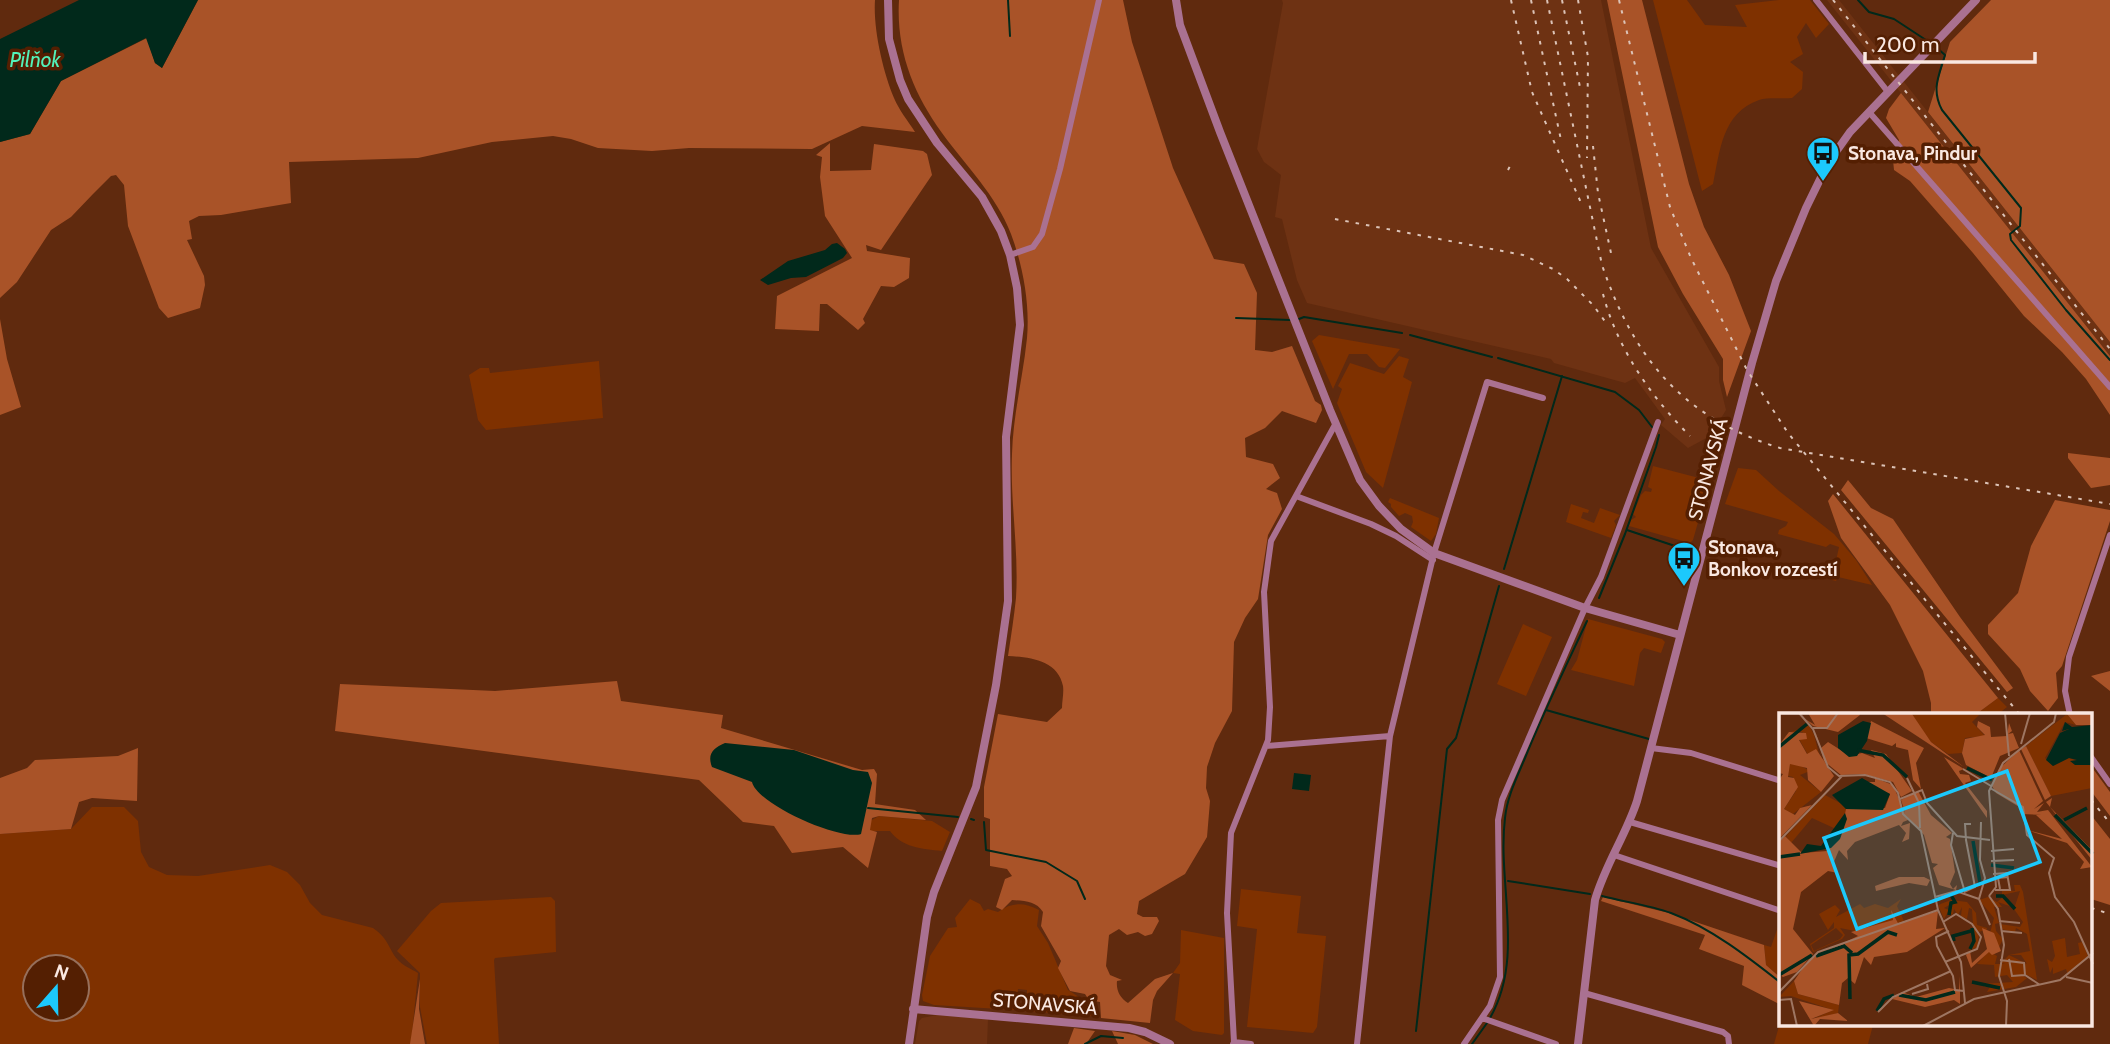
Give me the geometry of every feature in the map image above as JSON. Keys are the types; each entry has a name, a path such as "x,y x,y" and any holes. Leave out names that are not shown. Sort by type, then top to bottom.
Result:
{"street":[{"path":"888,0 887,24 891,53 908,99 937,143 982,197 1010,255 1017,288 1020,325 1006,437 1008,601 996,685 976,787 947,857 927,917 909,1044"},
{"path":"1010,255 1033,247 1042,234 1060,169 1099,0"},
{"path":"1176,0 1180,25 1206,97 1360,480 1379,506 1401,529 1433,556"},
{"path":"1816,0 1888,92"},
{"name":"STONAVSKÁ","path":"1578,1044 1595,900 1630,822 1776,281 1828,163 1850,132 1976,0"},
{"path":"1869,111 2110,387"},
{"path":"1357,1044 1390,736 1433,556 1488,382 1543,398"},
{"path":"1464,1044 1490,1006 1500,977 1498,820 1502,800 1601,577 1658,422"},
{"path":"1251,1044 1234,1043 1227,913 1231,833 1266,746 1269,707 1264,592 1271,541 1336,423"},
{"path":"1296,496 1371,524 1433,556 1585,608 1680,635"},
{"path":"2070,713 2065,691 2069,657 2110,535"},
{"path":"1266,746 1390,736"},
{"path":"1651,748 1691,753 1779,779"},
{"path":"2092,758 2110,784"},
{"path":"1630,822 1779,865"},
{"path":"1614,855 1779,910"},
{"path":"1584,993 1723,1032 1728,1036 1729,1044"},
{"name":"STONAVSKÁ","path":"913,1009 1100,1024 1136,1029 1170,1044"},
{"path":"1482,1018 1556,1044"}],"shaded area":[{"path":"198,0 875,0 877,37 886,76 896,102 915,132 862,126 812,149 689,148 652,151 598,148 553,136 492,142 418,158 289,162 291,203 199,216 189,221 192,239 187,240 204,276 205,285 200,308 168,318 159,308 128,226 124,185 116,175 111,176 71,217 51,230 17,282 0,298 0,142 30,134 61,81 147,38 155,63 162,68"},
{"path":"899,0 1123,0 1132,42 1173,168 1214,259 1244,264 1257,293 1255,350 1272,352 1292,346 1315,401 1321,405 1322,410 1316,423 1282,411 1265,428 1245,438 1246,457 1273,464 1280,478 1266,489 1277,493 1282,509 1268,535 1258,599 1234,642 1232,711 1215,743 1207,767 1206,788 1210,801 1207,837 1185,874 1139,901 1137,914 1157,917 1159,921 1152,934 1145,936 1138,932 1127,935 1119,929 1109,935 1106,966 1110,975 1122,980 1117,981 1118,991 1128,1003 1155,979 1173,973 1157,991 1150,1023 1101,1018 1100,1002 1089,1000 1085,994 1070,991 1058,968 1061,961 1041,926 1043,912 1030,902 1012,900 1002,910 996,907 1005,879 1012,876 1007,869 990,866 990,819 984,817 984,787 998,714 1047,722 1062,708 1063,691 1060,677 1049,665 1025,657 1008,656 1017,580 1012,454 1028,325 1025,285 1005,220 989,194 942,133 915,87 900,36"},
{"path":"1282,0 1601,0 1651,248 1719,367 1719,381 1726,410 1710,436 1688,448 1661,425 1665,419 1635,378 1625,383 1554,363 1551,359 1307,303 1297,280 1282,219 1275,217 1281,175 1264,162 1257,149"},
{"path":"1607,0 1642,0 1689,184 1704,227 1729,275 1751,331 1727,397 1723,380 1723,359 1658,247"},
{"path":"1653,0 1687,0 1705,25 1747,27 1735,5 1810,0 1829,24 1816,38 1806,23 1797,37 1803,54 1790,62 1803,72 1802,89 1792,98 1759,100 1737,114 1725,134 1713,184 1702,191"},
{"path":"1827,0 1839,0 1847,10 2110,342 2110,356"},
{"path":"1991,0 2110,0 2110,342 1928,112 1950,42"},
{"path":"1901,93 2110,356 2110,415 2086,379 2024,316 1910,181 1894,170 1893,160 1899,140 1886,118"},
{"path":"830,143 830,171 871,170 874,144 923,151 927,154 932,175 881,250 866,245 867,251 910,258 909,278 894,287 881,286 863,319 865,323 858,330 827,304 820,304 819,331 775,329 777,296 852,258 825,216 820,177 822,157 816,155"},
{"path":"0,319 7,359 21,407 0,415"},
{"path":"1319,335 1400,349 1385,368 1379,367 1367,354 1349,354 1333,389 1312,341"},
{"path":"1399,356 1409,359 1403,377 1412,382 1383,488 1366,472 1337,403 1342,389 1338,386 1350,363 1384,374"},
{"path":"599,361 603,418 486,430 478,420 469,375 480,368 489,368 490,373"},
{"path":"2068,453 2110,458 2110,485 2091,488 2068,458"},
{"path":"1653,466 1706,482 1706,494 1690,543 1629,526 1631,520 1636,517 1633,514 1641,495 1645,491 1651,492 1652,489 1648,487"},
{"path":"1738,468 1756,470 1834,534 1856,560 1872,585 1838,577 1836,581 1832,580 1839,547 1830,544 1826,547 1778,534 1788,522 1725,504"},
{"path":"1848,480 1871,508 1893,519 1960,617 2013,688 2007,692 1841,490"},
{"path":"1833,494 1998,698 1978,713 1931,713 1923,671 1890,605 1841,538 1828,501"},
{"path":"1390,498 1439,518 1436,534 1431,541 1411,527 1412,516 1405,513 1399,516 1388,502"},
{"path":"2055,500 2110,510 2110,521 2062,666 2056,673 2058,698 2048,711 2030,691 2020,669 1988,634 1988,625 2018,593 2031,546"},
{"path":"1571,504 1589,510 1588,513 1583,512 1581,518 1594,523 1600,508 1620,515 1614,521 1616,525 1611,538 1566,522"},
{"path":"1588,619 1665,642 1661,653 1644,648 1640,653 1634,686 1571,670 1577,660"},
{"path":"1523,624 1552,637 1526,696 1497,684"},
{"path":"2110,671 2110,691 2091,676"},
{"path":"617,681 621,701 723,715 721,728 862,770 874,769 877,774 875,804 915,810 926,820 879,816 872,818 870,830 877,832 868,868 843,847 792,853 774,826 743,822 699,780 335,731 340,684 495,691"},
{"path":"1998,698 2007,707 2000,713 1978,713"},
{"path":"138,748 137,801 92,798 79,802 71,829 0,834 0,778 27,768 35,760 118,756"},
{"path":"2092,767 2110,792 2110,816 2092,792"},
{"path":"92,807 124,807 138,821 141,852 149,867 167,875 198,876 270,865 287,872 322,915 373,928 383,937 400,962 418,973 411,1044 0,1044 0,834 71,829"},
{"path":"879,816 932,821 950,832 942,851 920,848 900,841 890,831 870,831 870,821"},
{"path":"2092,816 2110,839 2110,905 2092,899"},
{"path":"1241,889 1301,896 1297,933 1326,936 1317,1027 1313,1033 1247,1027 1257,929 1237,926"},
{"path":"551,897 555,901 556,952 494,960 499,1044 427,1044 420,1007 420,973 397,951 441,903"},
{"path":"1603,897 1669,913 1764,945 1766,965 1779,976 1779,1004 1742,985 1744,966 1699,949 1705,935 1601,901"},
{"path":"970,899 980,904 984,911 988,909 998,912 1018,904 1039,910 1037,926 1048,943 1068,990 1093,1006 1093,1016 1027,1011 1027,990 1018,989 1016,1010 934,1005 923,1001 930,956 948,928 957,927 955,918"},
{"path":"1779,924 1779,976 1766,965 1764,945 1771,947"},
{"path":"1181,930 1224,938 1222,1035 1193,1031 1175,1020 1180,974 1173,973 1180,963"},
{"path":"420,979 419,1009 425,1044 410,1044"},
{"path":"937,1015 988,1019 987,1044 915,1044 919,1021"},
{"path":"1779,1026 1873,1026 1868,1044 1774,1044"},
{"path":"1074,1028 1095,1031 1086,1044 1068,1044"},
{"path":"1112,1031 1135,1035 1153,1044 1118,1044"}],"water":[{"name":"Pilňok","path":"79,0 198,0 162,68 155,63 146,38 61,81 30,134 0,142 0,39"},
{"path":"837,243 847,253 843,258 806,277 791,278 768,285 760,280 788,261 825,250"},
{"path":"725,743 794,750 853,770 868,772 872,783 861,834 836,832 800,819 768,800 757,791 752,782 712,767 712,752"},
{"path":"1294,773 1311,775 1309,791 1292,789"}],"waterway":[{"path":"1008,0 1010,36"},
{"path":"1858,0 1869,12 1894,19 1929,42"},
{"path":"1937,48 1945,55 1937,89 1942,110 2021,208 2020,226 2010,234 2011,240 2066,310 2110,360"},
{"path":"1299,319 1304,317 1402,333"},
{"path":"1236,318 1290,320"},
{"path":"1410,335 1492,357"},
{"path":"1498,358 1615,392 1639,410 1652,427"},
{"path":"1504,569 1562,376"},
{"path":"1599,598 1625,534 1659,435"},
{"path":"1627,530 1675,546 1697,550"},
{"path":"1416,1031 1447,749 1456,738 1499,586"},
{"path":"1490,1018 1500,995 1506,970 1508,920 1503,843 1508,802 1540,723 1587,621"},
{"path":"1546,710 1649,739"},
{"path":"868,808 958,817"},
{"path":"984,822 986,850 1046,862 1077,881 1085,899"},
{"path":"1508,881 1590,894"},
{"path":"1602,896 1654,908 1686,919 1729,944 1779,981"},
{"path":"1472,1044 1487,1023"},
{"path":"1085,1044 1101,1036 1123,1038"}],"railway":[{"path":"1511,0 1532,92 1582,205"},
{"path":"1531,0 1561,140"},
{"path":"1547,0 1602,265 1615,299 1647,356 1689,402 1716,420 1780,448 2110,504"},
{"path":"1562,0 1581,92"},
{"path":"1578,0 1588,57 1587,158"},
{"path":"1619,0 1670,207 1691,258 1747,370 1788,433 2018,713"},
{"path":"1833,0 2110,349"},
{"path":"1593,146 1598,193 1611,253"},
{"path":"1508,170 1511,164"},
{"path":"1335,219 1523,255 1567,279 1593,305 1607,324"},
{"path":"1603,294 1617,333 1637,371 1662,405 1690,436"},
{"path":"2092,801 2110,823"},
{"path":"2092,908 2110,914"}],"place":[{"name":"Stonava, Pindur","path":"1823,183"},
{"name":"Stonava, Bonkov rozcestí","path":"1684,588"}]}
